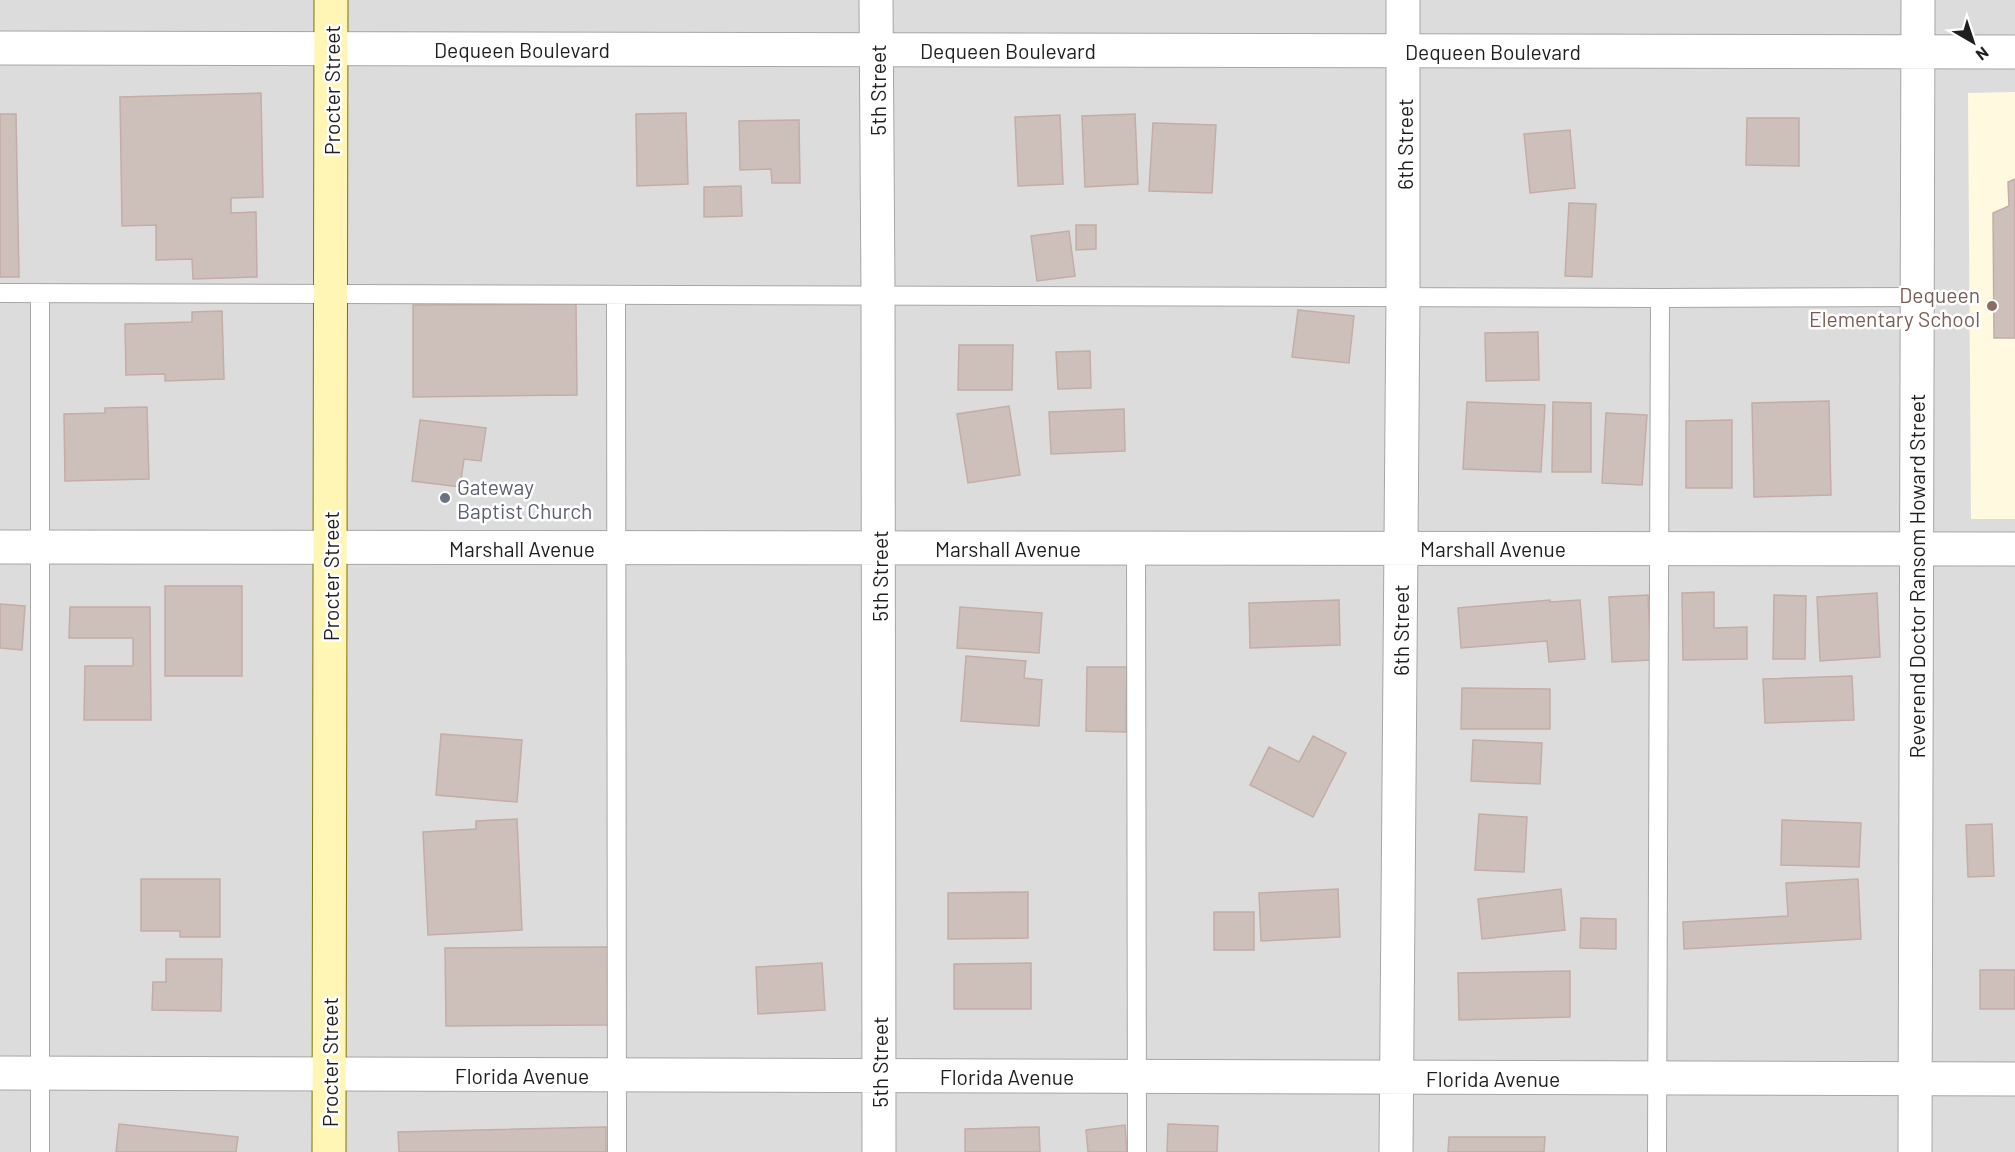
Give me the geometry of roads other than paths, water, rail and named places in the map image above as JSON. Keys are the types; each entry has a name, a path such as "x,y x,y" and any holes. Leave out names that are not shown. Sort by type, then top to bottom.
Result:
{"main road":[{"name":"Procter Street","path":"329,1152 332,0"}],"street":[{"name":"5th Street","path":"876,0 879,1152"},
{"name":"6th Street","path":"1396,1152 1403,0"},
{"name":"Reverend Doctor Ransom Howard Street","path":"1915,1152 1918,0"},
{"name":"Dequeen Boulevard","path":"0,48 2015,52"},
{"name":"Marshall Avenue","path":"0,547 2015,549"},
{"name":"Florida Avenue","path":"0,1073 2015,1079"}],"lane":[{"path":"0,293 1917,297"},
{"path":"40,293 40,1152"},
{"path":"616,295 616,1152"},
{"path":"1657,1152 1660,298"},
{"path":"1136,548 1137,1152"}],"place":[{"name":"Dequeen Elementary School","path":"1992,306"},
{"name":"Gateway Baptist Church","path":"445,498"}]}
